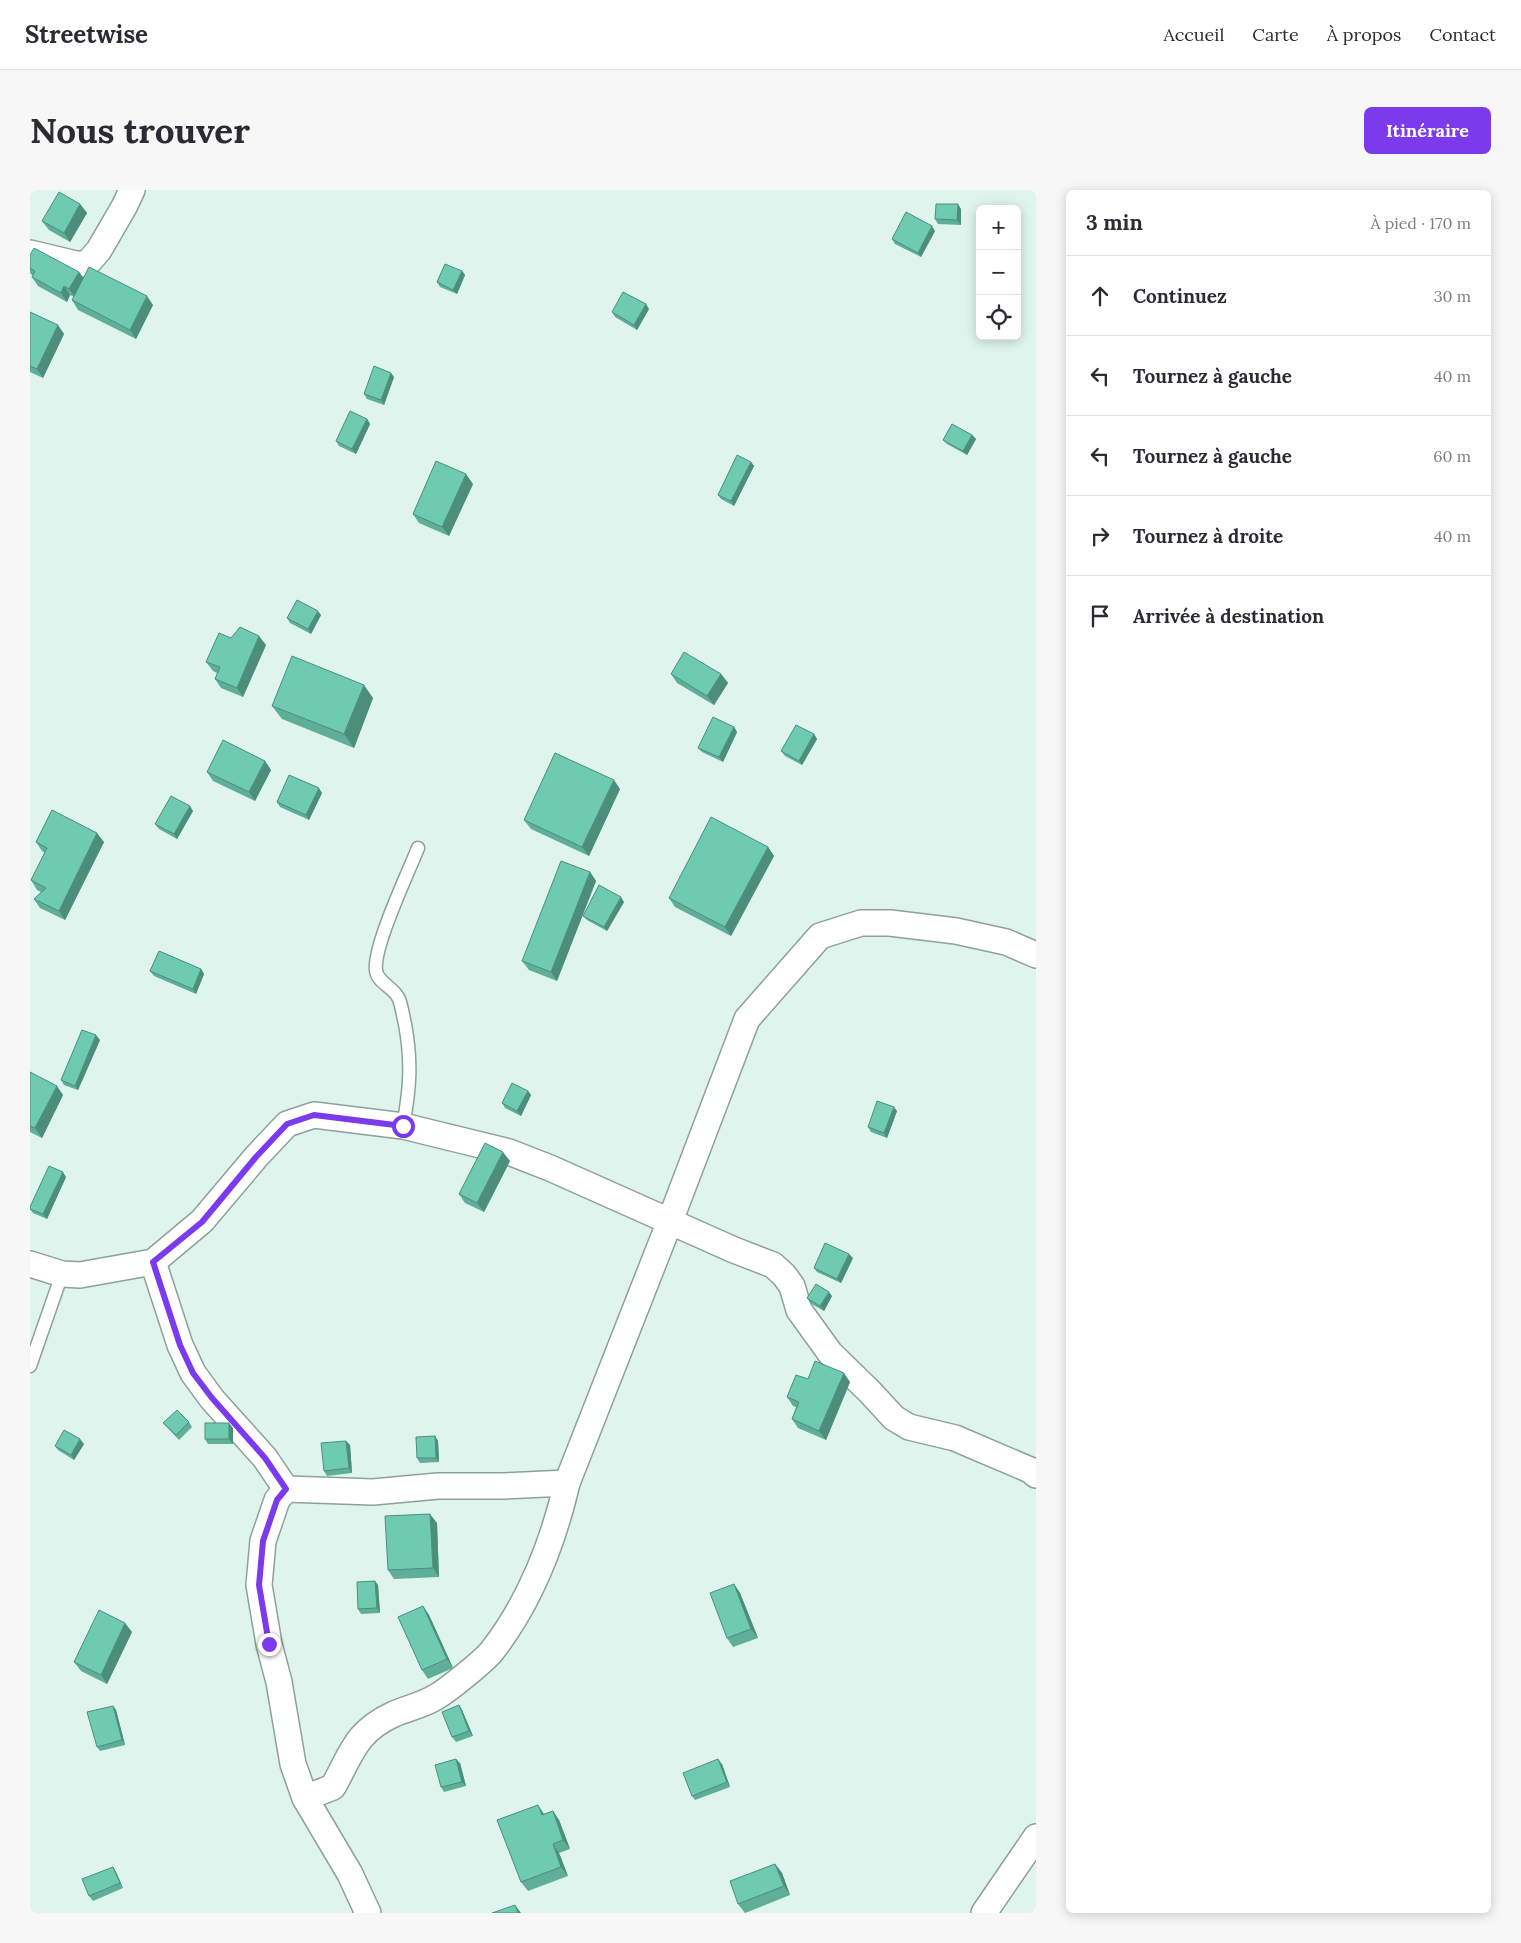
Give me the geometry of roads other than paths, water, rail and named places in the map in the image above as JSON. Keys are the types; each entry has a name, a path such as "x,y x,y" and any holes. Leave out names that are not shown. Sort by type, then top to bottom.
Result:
{"street":[{"path":"30,253 76,264 87,264 99,250 132,190"},
{"path":"305,1798 333,1787 356,1743 368,1730 381,1720 436,1697 490,1653 516,1616 538,1574 559,1516 567,1483 670,1222 747,1019 820,936 861,923 890,923 956,931 999,940 1036,956"},
{"path":"30,1264 62,1274 80,1275 153,1262 202,1222 256,1157 287,1124 314,1115 403,1126 509,1152 773,1265 792,1286 799,1310 830,1353 894,1418 909,1427 955,1438 1030,1470 1036,1475"},
{"path":"153,1262 180,1345 193,1373 212,1398 265,1458 286,1489"},
{"path":"286,1489 373,1492 438,1486 503,1486 567,1483"},
{"path":"286,1489 277,1500 263,1541 259,1585 269,1644 279,1682 293,1764 305,1798 350,1874 368,1913"},
{"path":"984,1913 1036,1837"}],"lane":[{"path":"403,1126 409,1094 410,1048 401,1004 397,995 377,975 375,968 378,948 418,848"},
{"path":"30,1366 62,1274"}]}
